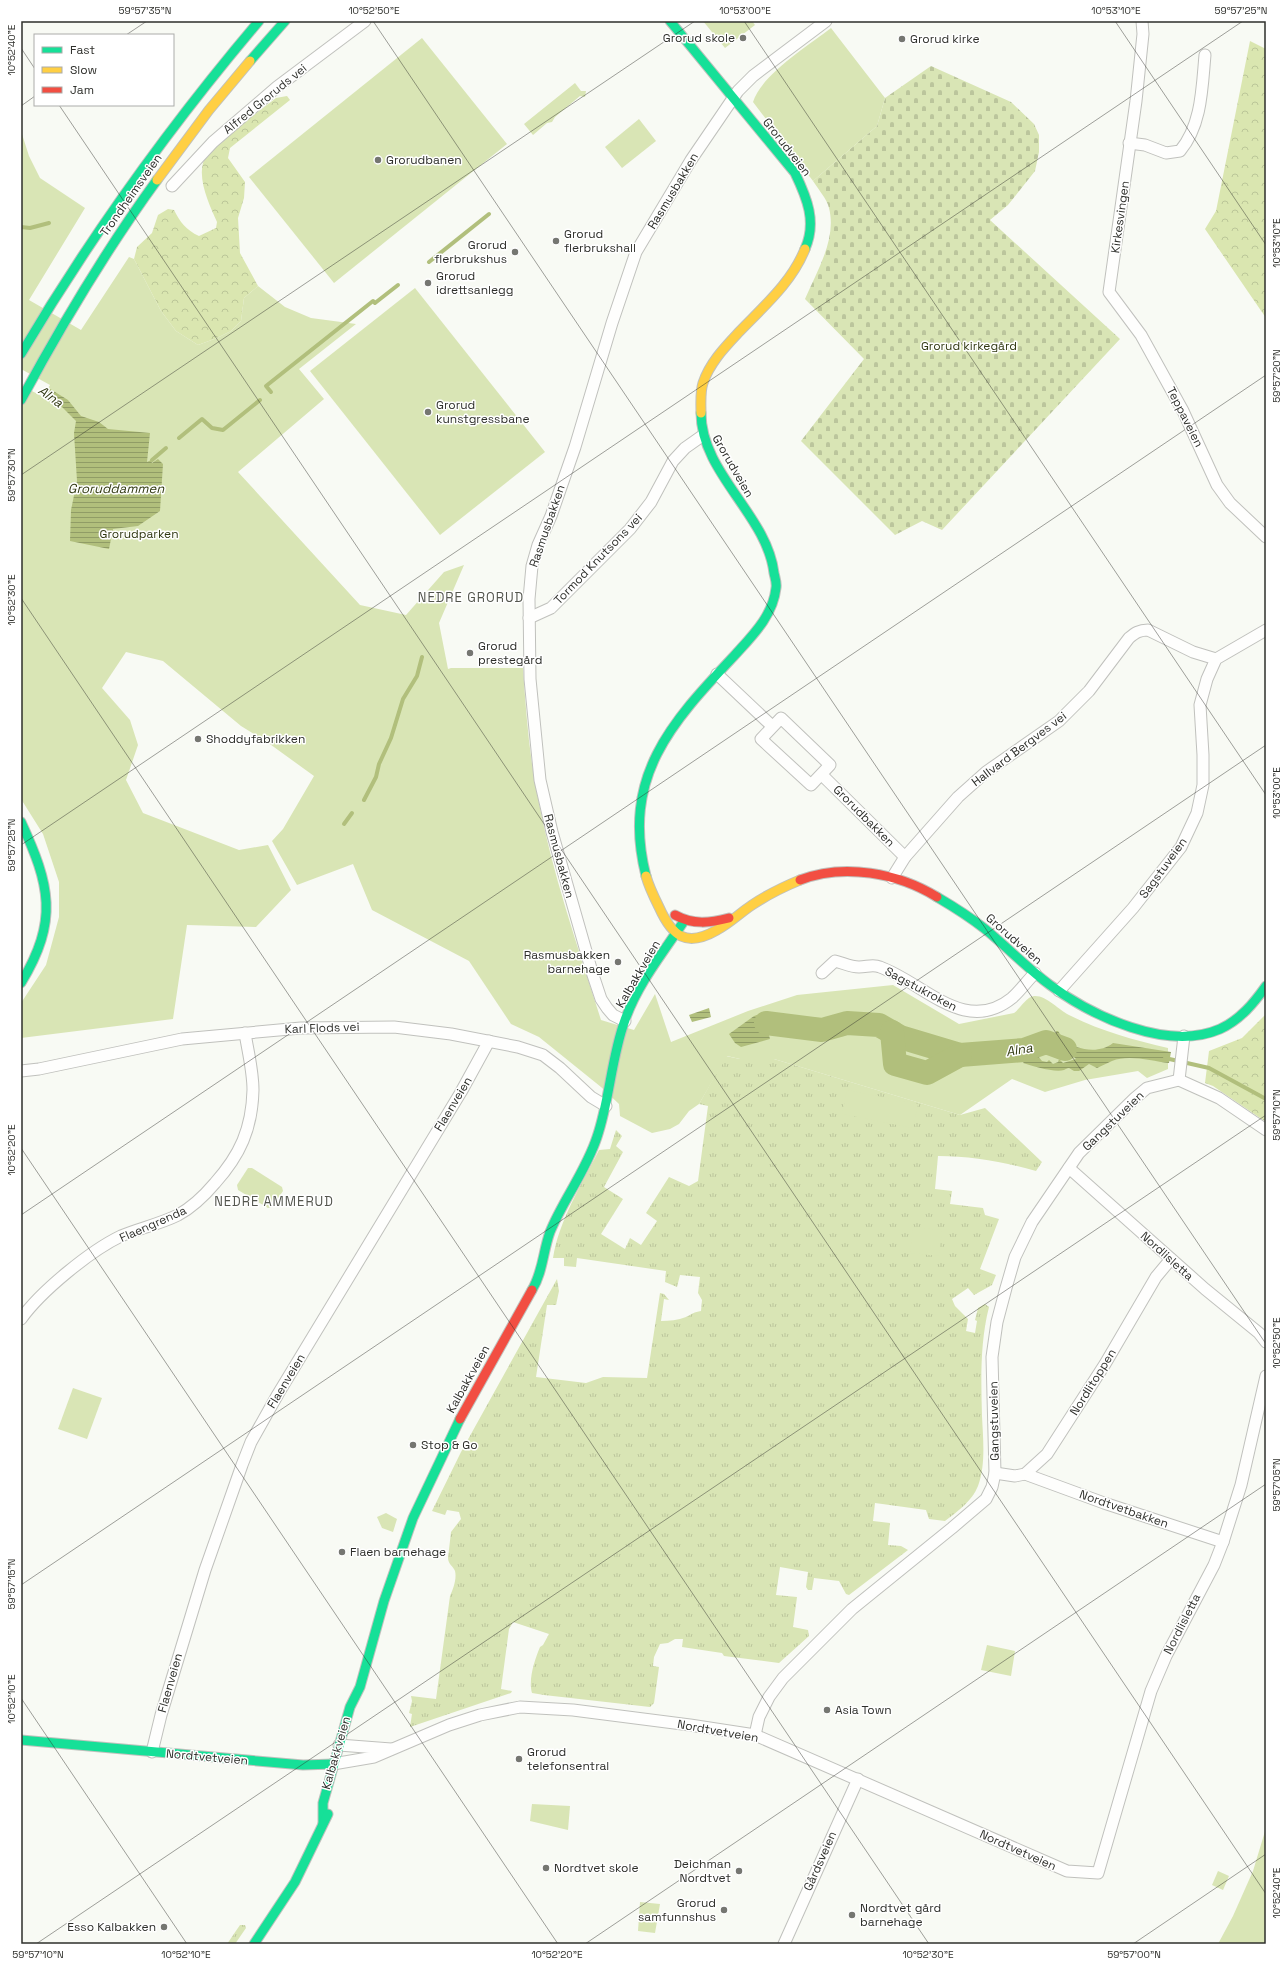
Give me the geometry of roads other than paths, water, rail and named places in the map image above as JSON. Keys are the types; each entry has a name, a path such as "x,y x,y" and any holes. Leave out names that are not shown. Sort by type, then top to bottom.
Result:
{"main road":[{"name":"Trondheimsveien","path":"21,354 46,310 109,212 199,92 259,21"},
{"name":"Trondheimsveien","path":"21,400 64,320 119,233 162,171 213,104 285,21"},
{"name":"Grorudveien","path":"670,21 732,98 785,160 801,183 807,195 810,206 811,231 808,245 796,268 776,293 725,346 708,371 703,382 699,405 702,436 713,459 769,549 776,580 775,599 768,616 667,733 652,760 643,788 639,820 641,846 646,875 665,923 676,934 687,938 708,935 777,889 809,876 852,871 892,878 932,894 975,920 1035,973 1058,991 1088,1009 1122,1023 1152,1032 1184,1036 1210,1032 1237,1019 1258,998 1266,986"},
{"path":"21,822 34,849 44,877 47,904 44,927 38,949 31,968 21,983"},
{"name":"Grorudveien","path":"658,905 684,921 705,923 735,916"},
{"name":"Kalbakkveien","path":"323,1823 323,1802 341,1766 350,1707 360,1687 393,1574 422,1496 468,1402 538,1280 544,1263 550,1234 592,1149 606,1106 625,1021 640,990 684,921"},
{"name":"Kalbakkveien","path":"360,1687 361,1708"},
{"name":"Kalbakkveien","path":"345,1746 354,1734"},
{"name":"Nordtvetveien","path":"21,1740 303,1765 341,1766"},
{"name":"Kalbakkveien","path":"254,1944 295,1882 314,1846 323,1823 334,1804"}],"street":[{"name":"Alfred Groruds vei","path":"172,186 213,142 277,87 365,21"},
{"name":"Rasmusbakken","path":"625,1021 613,1015 601,999 552,832 538,764 530,679 529,584 534,557 551,516 573,454 612,323 636,252 732,98 745,82 826,21"},
{"name":"Kirkesvingen","path":"1109,292 1137,86 1143,34 1142,21"},
{"path":"1129,143 1145,146 1166,153 1180,151 1186,144 1194,128 1198,112 1205,54"},
{"name":"Teppaveien","path":"1109,292 1141,336 1158,366 1183,411 1217,485 1230,503 1266,537"},
{"name":"Tormod Knutsons vei","path":"529,618 551,608 630,529 651,502 673,461 685,448 702,436"},
{"name":"Hallvard Bergves vei","path":"892,878 905,857 958,797 998,764 1059,721 1089,691 1128,638 1135,633 1141,630 1148,630 1193,652 1216,659"},
{"path":"1216,659 1266,630"},
{"name":"Sagstuveien","path":"1058,991 1138,902 1168,866 1190,829 1197,813 1203,785 1200,705 1207,680 1216,659"},
{"path":"717,674 772,726"},
{"path":"781,718 830,765 811,785 761,739 772,726 781,718"},
{"name":"Grorudbakken","path":"822,775 905,857"},
{"name":"Sagstukroken","path":"822,974 835,961 858,967 874,965 898,975 953,1007 966,1011 987,1012 1004,1004 1013,997 1035,973"},
{"name":"Karl Flods vei","path":"21,1071 39,1069 182,1039 315,1027 394,1027 451,1034 489,1041 518,1047 542,1055 560,1068 591,1097 606,1106"},
{"name":"Flaengrenda","path":"21,1319 46,1292 96,1250 121,1236 161,1222 191,1206 230,1167 244,1141 252,1108 252,1076 245,1033"},
{"path":"1184,1036 1179,1075 1220,1098 1266,1130"},
{"name":"Flaenveien","path":"152,1752 161,1715 205,1570 252,1442 278,1394 461,1092 489,1041"},
{"name":"Gangstuveien","path":"755,1736 759,1717 769,1697 788,1672 852,1609 982,1503 992,1487 995,1473 992,1358 996,1322 1023,1238 1039,1210 1079,1153 1135,1098 1148,1088 1179,1075"},
{"name":"Nordlisletta","path":"1069,1168 1171,1259 1259,1333 1266,1342"},
{"name":"Nordlitoppen","path":"1025,1474 1047,1454 1061,1434 1156,1277 1171,1259"},
{"name":"Nordlisletta","path":"1098,1873 1151,1690 1166,1656 1214,1565 1223,1542 1241,1485 1266,1376"},
{"path":"995,1473 1015,1476 1025,1474"},
{"name":"Nordtvetbakken","path":"1025,1474 1104,1503 1223,1542"},
{"name":"Nordtvetveien","path":"341,1766 374,1757 480,1714 520,1707 573,1710 755,1736 858,1779 1067,1871 1098,1873"},
{"name":"Nordtvetveien","path":"345,1746 392,1749"},
{"name":"Gårdsveien","path":"784,1944 858,1779"}],"water":[{"name":"Groruddammen","path":"21,371 68,400 81,416 99,422 108,429 150,433 147,462 151,460 152,463 158,459 163,464 160,511 138,526 113,529 109,549 70,541 71,510 77,481 74,433 76,421 57,402 21,382"},
{"path":"709,1008 711,1017 692,1022 689,1015"},
{"path":"763,1013 770,1039 741,1047 735,1043 729,1034 754,1016"},
{"path":"1056,1031 1058,1031 1062,1037 1062,1040 1080,1048 1094,1050 1107,1047 1113,1043 1171,1052 1169,1063 1126,1058 1112,1061 1097,1068 1089,1064 1079,1071 1074,1071 1067,1068 1060,1071 1049,1070 1023,1063 1045,1033 1056,1036","holes":["1042,1047 1050,1048 1055,1052 1058,1049 1066,1056 1071,1054 1076,1059 1063,1063 1059,1059 1058,1062 1053,1064 1049,1060 1047,1062 1042,1061 1038,1056"]}],"waterway":[{"path":"429,262 489,214"},
{"path":"21,227 30,228 49,223"},
{"path":"271,392 266,386 373,301 375,303 398,285"},
{"path":"179,438 202,419 212,428 223,430 260,400"},
{"path":"152,460 166,448"},
{"path":"364,800 376,777 379,764 391,738 403,699 417,676 422,657"},
{"path":"344,824 352,813"},
{"name":"Alna","path":"766,1023 822,1030 847,1023 879,1025 900,1037 960,1055 1024,1050 1046,1042 1065,1049"},
{"path":"892,1032 895,1064 927,1073 960,1055"},
{"name":"Alna","path":"1165,1058 1209,1068 1266,1099"}],"place":[{"name":"Grorud skole","path":"743,38"},
{"name":"Grorud kirke","path":"902,39"},
{"name":"Grorudbanen","path":"378,160"},
{"name":"Grorud flerbrukshall","path":"556,241"},
{"name":"Grorud flerbrukshus","path":"515,252"},
{"name":"Grorud idrettsanlegg","path":"428,283"},
{"name":"Grorud kunstgressbane","path":"428,412"},
{"name":"Grorud prestegård","path":"470,653"},
{"name":"Shoddyfabrikken","path":"198,739"},
{"name":"Rasmusbakken barnehage","path":"618,962"},
{"name":"Stop & Go","path":"413,1445"},
{"name":"Flaen barnehage","path":"342,1552"},
{"name":"Asia Town","path":"827,1710"},
{"name":"Grorud telefonsentral","path":"519,1759"},
{"name":"Nordtvet skole","path":"546,1868"},
{"name":"Deichman Nordtvet","path":"739,1871"},
{"name":"Grorud samfunnshus","path":"724,1910"},
{"name":"Nordtvet gård barnehage","path":"852,1915"},
{"name":"Esso Kalbakken","path":"164,1927"}],"district":[{"name":"NEDRE GRORUD","path":"471,597"},
{"name":"NEDRE AMMERUD","path":"274,1201"}],"park label":[{"name":"Grorud kirkegård","path":"969,346"},
{"name":"Grorudparken","path":"139,534"}]}
